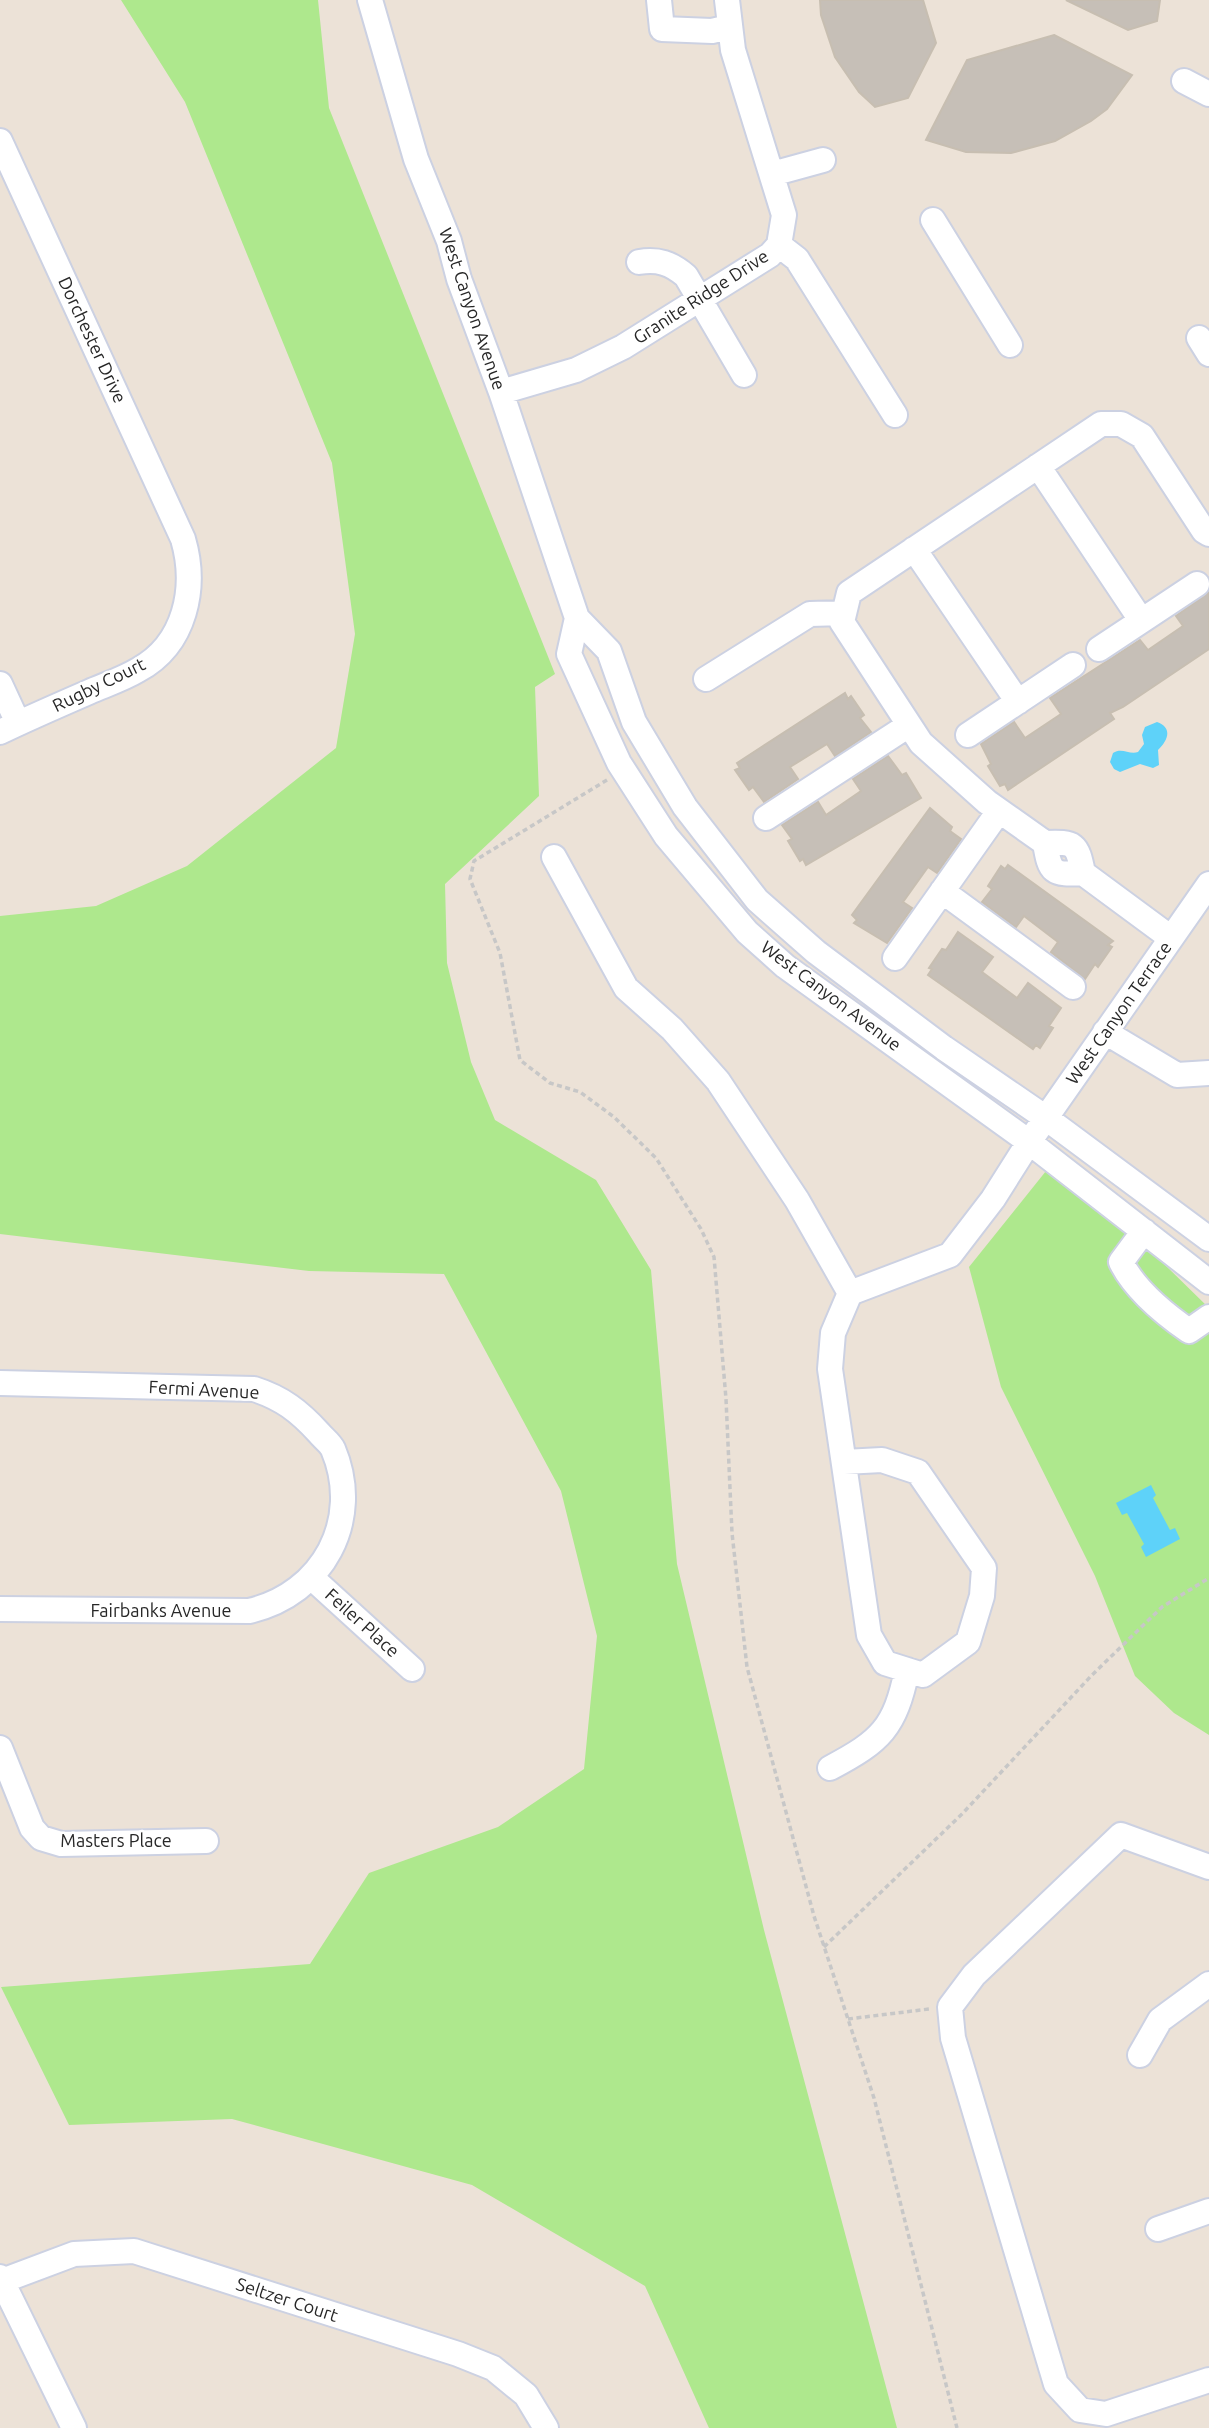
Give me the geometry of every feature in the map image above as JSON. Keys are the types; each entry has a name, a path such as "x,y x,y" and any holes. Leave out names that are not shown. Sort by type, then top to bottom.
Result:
{"street":[{"name":"West Canyon Avenue","path":"370,0 416,159 449,241 459,279 502,392 577,618 609,651 634,722 685,807 757,900 816,952 853,982 1046,1118 1209,1239"},
{"path":"659,0 662,29 712,31 729,27"},
{"name":"Granite Ridge Drive","path":"502,392 576,370 623,347 770,255 779,245 785,215 733,50 727,0"},
{"path":"1184,81 1209,94"},
{"name":"Dorchester Drive","path":"0,141 183,539"},
{"path":"772,174 823,160"},
{"path":"933,220 1010,345"},
{"path":"779,245 797,259 895,415"},
{"path":"639,262 651,260 673,265 686,276 744,375"},
{"path":"1171,938 1083,873 1079,853 1073,845 1063,842 1045,843 999,811 921,743 842,622 849,593 1101,424 1121,424 1142,436 1204,531 1209,534"},
{"path":"1038,466 1141,620"},
{"name":"Rugby Court","path":"9,728 140,670 163,650 183,621 190,591 190,561 183,539"},
{"path":"914,549 1018,702"},
{"path":"1099,649 1197,584"},
{"path":"706,678 810,614 844,612"},
{"name":"West Canyon Avenue","path":"577,618 569,654 625,772 666,836 747,932 785,966 1029,1142 1209,1282"},
{"path":"968,735 1073,665"},
{"path":"0,684 9,728"},
{"path":"765,818 909,725"},
{"path":"895,958 999,811"},
{"path":"554,857 625,988 671,1029 718,1081 797,1200 850,1293 833,1333 830,1369 869,1635 885,1663 923,1675 968,1642 982,1596 984,1568 918,1472 882,1460 844,1462"},
{"name":"West Canyon Terrace","path":"850,1293 950,1255 993,1199 1029,1142 1209,884"},
{"path":"942,891 1073,987"},
{"path":"1105,1032 1177,1075 1209,1073"},
{"path":"1144,1231 1121,1262 1128,1275 1165,1315 1189,1331 1209,1317"},
{"name":"Fermi Avenue","path":"0,1383 254,1389 276,1396 301,1413 332,1447 342,1489 340,1528 332,1549 311,1577"},
{"name":"Fairbanks Avenue","path":"0,1609 249,1611 270,1606 311,1577"},
{"name":"Feiler Place","path":"311,1577 412,1669"},
{"path":"830,1769 867,1749 892,1720 907,1670"},
{"name":"Masters Place","path":"0,1748 32,1828 41,1838 61,1844 206,1841"},
{"path":"1209,1867 1121,1836 974,1975 950,2007 953,2038 1056,2384 1080,2410 1106,2414 1209,2380"},
{"path":"1140,2054 1160,2020 1209,1984"},
{"path":"1158,2229 1209,2211"},
{"name":"Seltzer Court","path":"1,2279 74,2254 134,2251 458,2354 493,2368 526,2395 546,2428"},
{"path":"1,2279 74,2428"}],"path":[{"path":"625,772 474,861 470,879 500,953 520,1060 551,1083 580,1092 614,1116 656,1158 701,1229 714,1257 726,1399 732,1533 747,1667 824,1947 874,2098 957,2428"},
{"path":"824,1947 962,1814 1092,1675 1162,1607 1209,1578"},
{"path":"848,2019 950,2007"}],"green space":[{"path":"121,0 318,0 329,108 555,674 535,687 539,796 445,884 447,963 471,1062 495,1120 596,1180 651,1270 677,1564 764,1930 897,2428 709,2428 645,2286 472,2185 232,2119 69,2125 1,1987 310,1964 369,1873 498,1827 584,1769 597,1636 561,1491 444,1274 309,1271 0,1234 0,916 96,906 187,866 336,748 355,634 332,463 185,102"},
{"path":"1046,1171 1161,1261 1209,1308 1209,1735 1174,1713 1135,1676 1095,1576 1001,1387 969,1267"}],"water":[{"path":"1157,722 1167,731 1158,750 1159,765 1153,768 1140,764 1120,772 1114,769 1110,762 1113,753 1138,752 1144,744 1142,735 1145,727"},
{"path":"1151,1485 1156,1495 1153,1498 1170,1530 1175,1528 1180,1539 1146,1557 1141,1547 1144,1544 1127,1513 1122,1515 1116,1503"}],"building":[{"path":"820,0 923,0 936,43 908,98 875,107 859,92 835,57 821,15"},
{"path":"1066,0 1160,0 1157,21 1128,30"},
{"path":"1054,35 1132,75 1107,109 1055,141 1011,153 966,152 926,140 967,60"},
{"path":"1209,592 1209,649 1110,713 1114,719 1008,790 1005,784 1000,786 988,766 991,764 981,744 1014,722 1025,738 1061,714 1050,698 1140,640 1148,650 1183,626 1176,616"},
{"path":"845,693 848,699 851,696 864,715 860,718 871,732 835,756 827,744 790,767 798,779 764,802 753,787 749,790 735,770 740,768 737,763"},
{"path":"888,756 902,775 906,773 921,798 806,865 803,859 800,861 788,841 792,839 782,825 818,802 826,815 861,791 853,779"},
{"path":"930,808 952,827 950,831 961,839 937,873 928,867 903,902 912,908 887,943 854,923 857,920 852,915"},
{"path":"1008,865 1113,941 1108,945 1112,947 1098,967 1095,964 1085,979 1051,952 1058,942 1024,916 1016,927 982,902 992,889 988,886 1001,866 1005,869"},
{"path":"958,932 993,957 982,972 1017,998 1028,983 1061,1008 1049,1026 1053,1028 1040,1048 1036,1045 1033,1049 928,975 932,969 929,968 942,949 946,950"}]}
